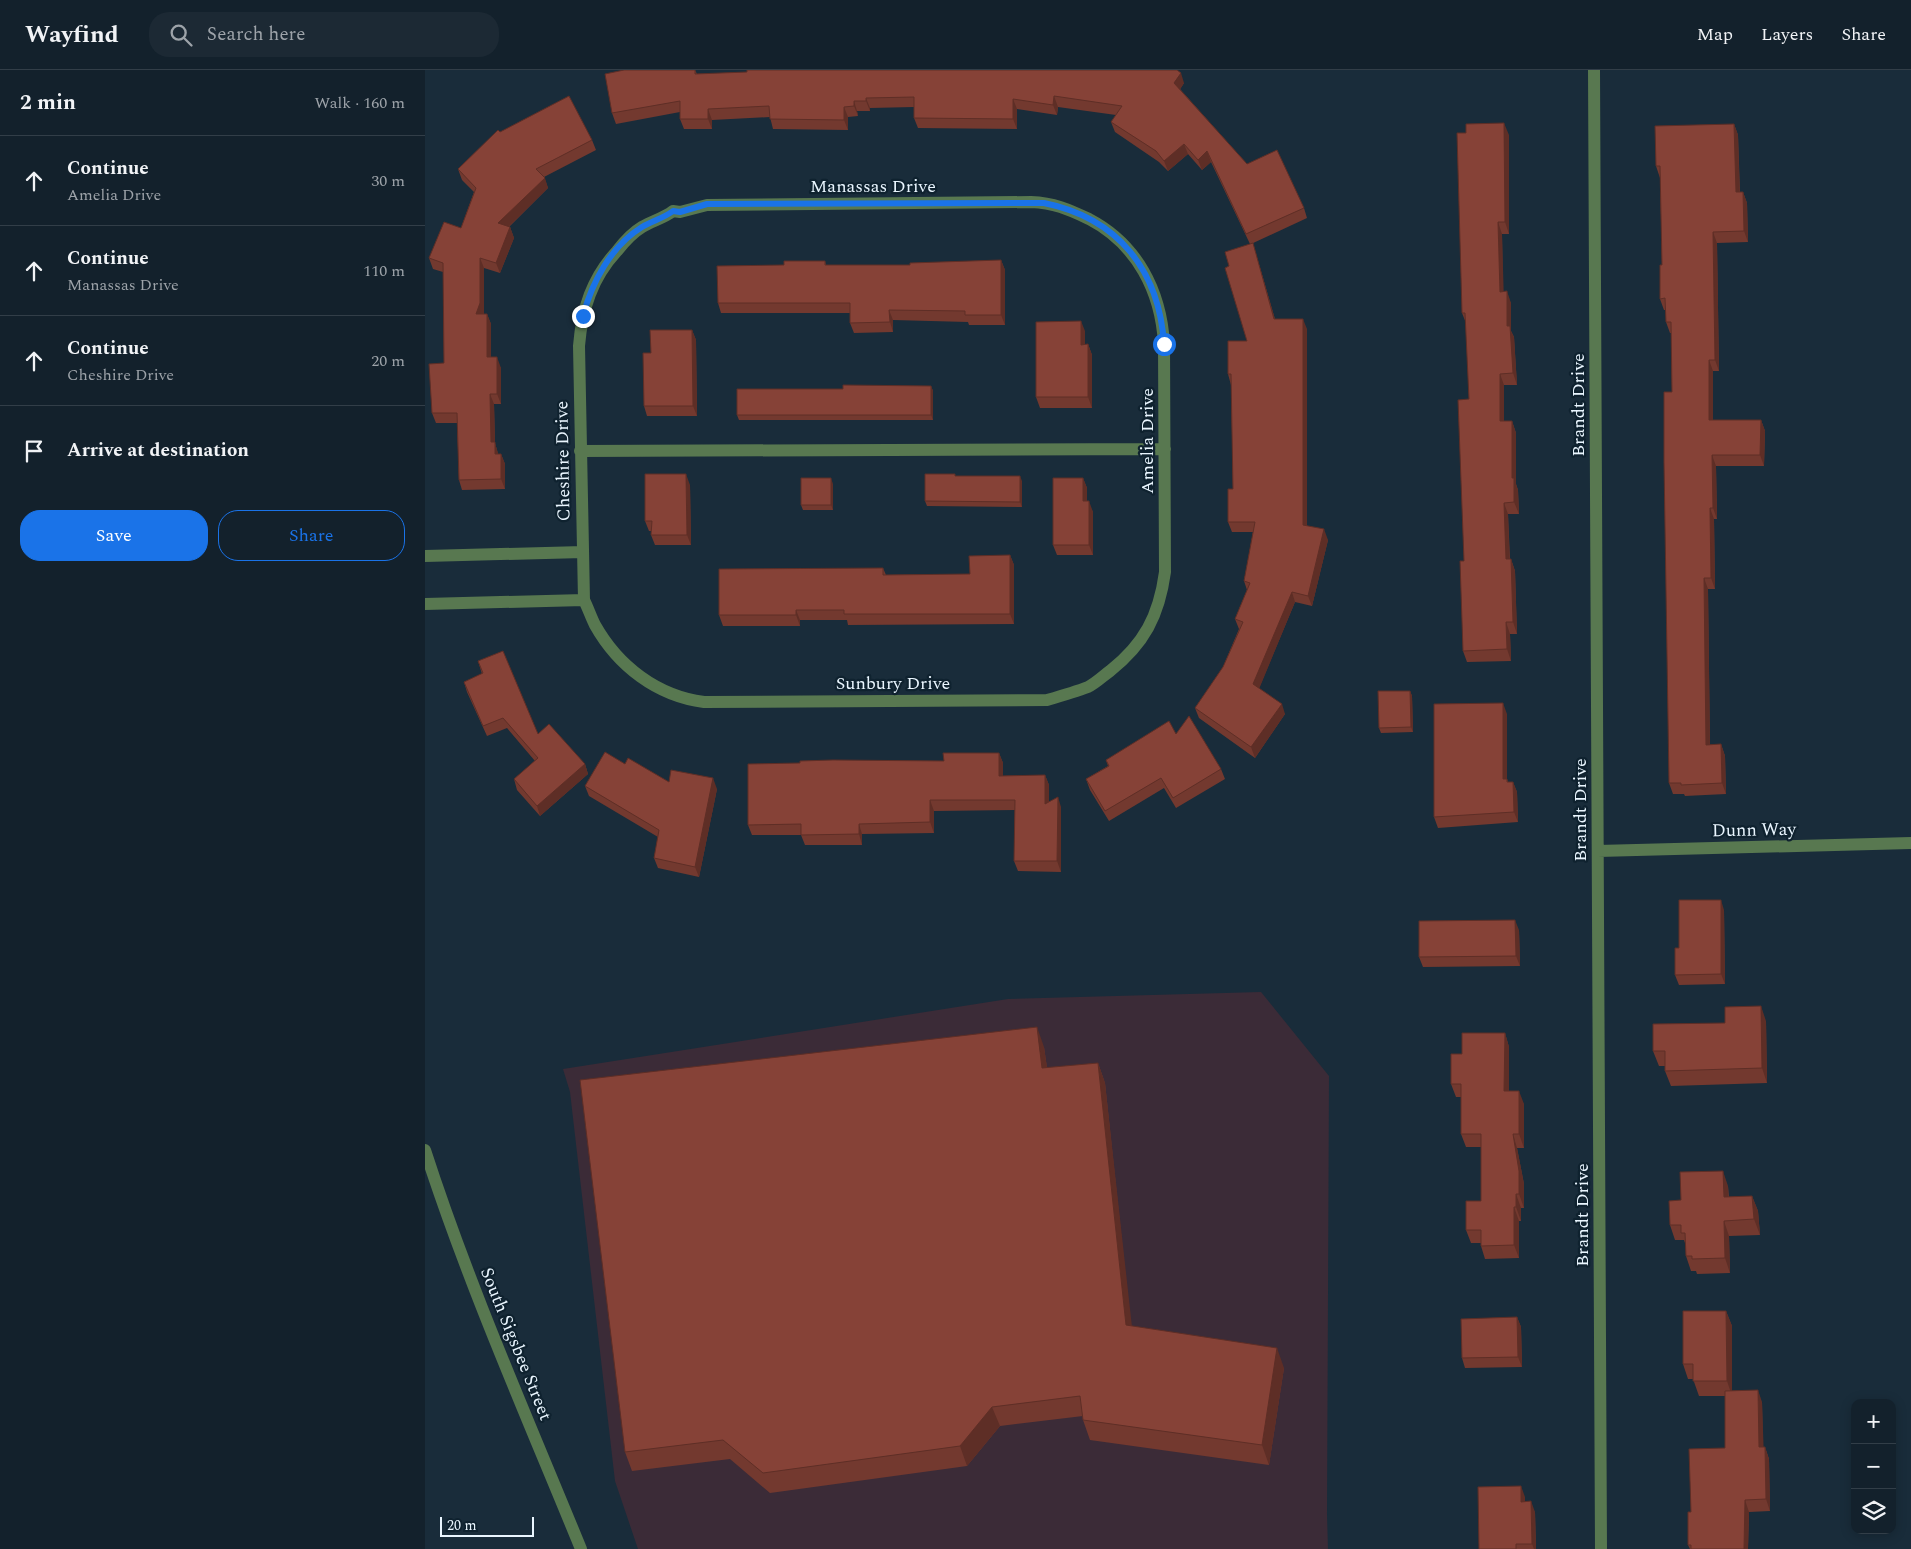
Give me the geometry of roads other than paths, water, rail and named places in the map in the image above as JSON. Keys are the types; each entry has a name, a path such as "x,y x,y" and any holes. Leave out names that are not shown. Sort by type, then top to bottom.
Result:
{"street":[{"name":"Brandt Drive","path":"1594,70 1601,1549"},
{"name":"Manassas Drive","path":"630,237 642,227 667,216 673,211 680,212 707,204 1031,202 1066,208 1105,229 1116,238"},
{"name":"Cheshire Drive","path":"630,237 600,271 587,299 579,346 584,600 595,624 611,649 621,661 642,678"},
{"name":"Amelia Drive","path":"1116,238 1137,259 1151,285 1161,313 1164,344 1165,556 1163,586 1154,614 1139,642 1132,649"},
{"path":"580,450 1165,450"},
{"path":"425,556 583,552"},
{"path":"425,604 584,600"},
{"name":"Sunbury Drive","path":"642,678 687,700 704,702 1047,700 1089,686 1130,654 1132,649"},
{"name":"Dunn Way","path":"1598,851 1911,843"},
{"name":"South Sigsbee Street","path":"425,1150 478,1297 581,1549"}]}
